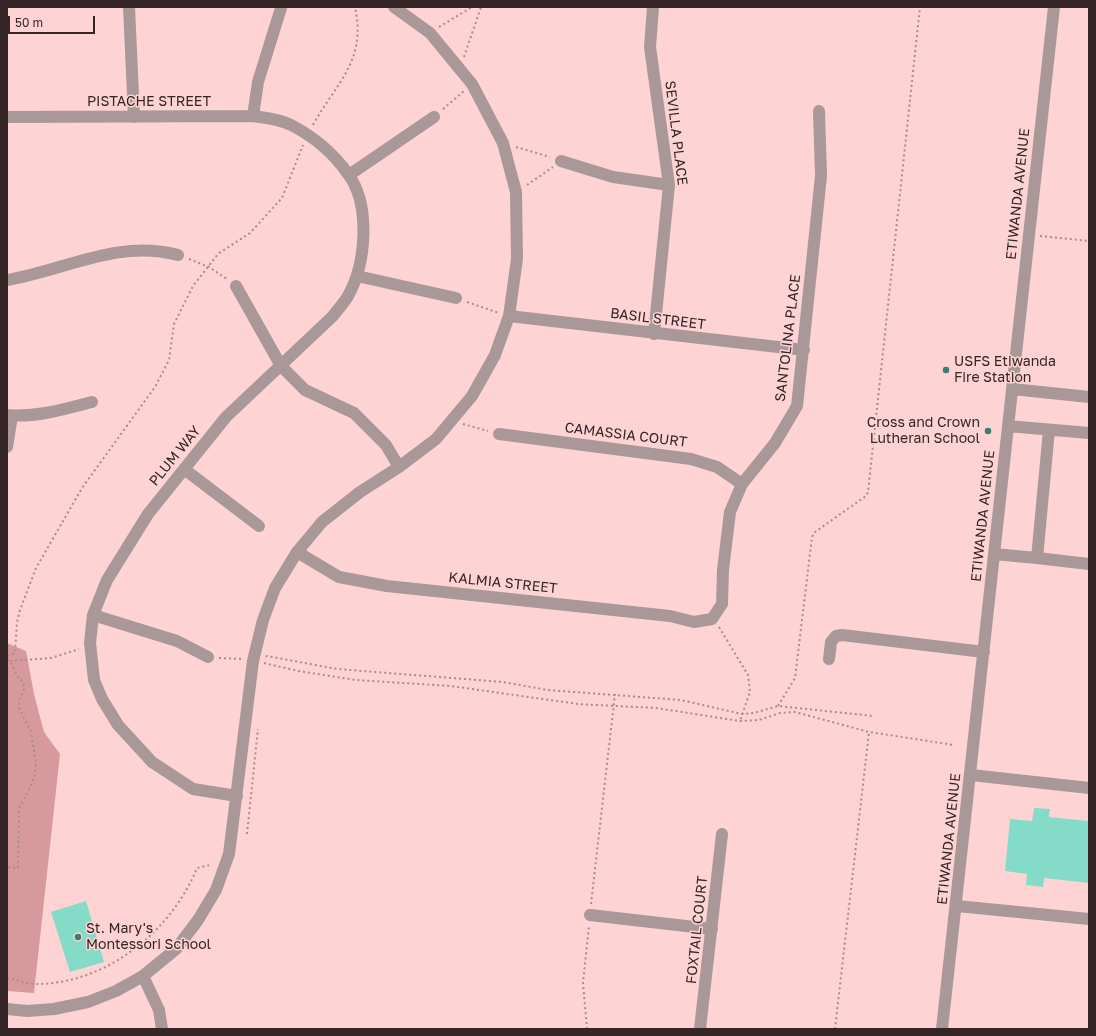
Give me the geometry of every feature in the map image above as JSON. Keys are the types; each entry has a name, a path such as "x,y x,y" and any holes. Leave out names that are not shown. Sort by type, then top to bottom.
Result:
{"street":[{"path":"129,7 134,117"},
{"path":"7,1009 27,1011 54,1009 88,1002 116,991 143,976 176,948 198,920 216,890 229,854 253,661 263,620 275,588 297,552 322,522 360,492 399,467 436,439 472,396 495,355 509,316 517,259 516,192 503,143 472,84 430,33 394,7"},
{"name":"SEVILLA PLACE","path":"653,7 650,47 670,185 654,334"},
{"name":"ETIWANDA AVENUE","path":"942,1029 957,906 1054,7"},
{"path":"253,116 258,82 281,8"},
{"name":"SANTOLINA PLACE","path":"712,619 722,604 723,570 730,512 742,484 775,443 797,406 821,176 819,111"},
{"name":"PISTACHE STREET","path":"7,117 253,116 291,124"},
{"path":"349,175 434,116"},
{"name":"PLUM WAY","path":"237,796 193,788 152,762 118,725 102,699 94,680 90,643 93,615 107,580 148,514 226,417 333,316 347,297 357,276 363,249 363,223 359,198 349,175 320,142 291,124"},
{"path":"561,160 613,177 670,185"},
{"path":"7,280 34,276 90,258 133,250 162,251 178,255"},
{"path":"357,276 456,298"},
{"path":"236,286 281,366 305,390 354,413 386,445 399,467"},
{"name":"BASIL STREET","path":"509,316 654,334 804,350"},
{"path":"1012,389 1089,397"},
{"path":"7,447 10,416 65,409 92,402"},
{"path":"1008,426 1089,433"},
{"path":"1037,558 1049,430"},
{"name":"CAMASSIA COURT","path":"499,434 691,459 717,467 742,484"},
{"path":"184,469 259,526"},
{"name":"KALMIA STREET","path":"297,552 339,577 387,586 670,616 694,622 712,619"},
{"path":"994,554 1089,564"},
{"path":"93,615 177,641 208,657"},
{"path":"829,659 831,642 836,636 842,635 984,652"},
{"path":"971,775 1089,788"},
{"name":"FOXTAIL COURT","path":"700,1029 722,834"},
{"path":"957,906 1089,919"},
{"path":"590,915 712,929"},
{"path":"143,976 159,1010 162,1029"}],"path":[{"path":"7,656 15,653 16,622 23,596 39,562 82,488 155,387 168,360 174,324 193,286 218,254 250,233 282,198 308,135 340,83 355,53 359,35 356,7"},
{"path":"430,33 472,7"},
{"path":"460,70 481,7"},
{"path":"778,706 795,678 812,537 815,532 868,492 920,7"},
{"path":"434,116 472,84"},
{"path":"503,143 561,160"},
{"path":"516,192 561,160"},
{"path":"1029,235 1089,241"},
{"path":"178,255 209,267 236,286"},
{"path":"456,298 509,316"},
{"path":"452,420 499,434"},
{"path":"712,619 722,631 748,675 750,692 740,722"},
{"path":"7,660 51,658 79,649 80,644"},
{"path":"264,671 266,656 337,669 503,682 548,690 681,700 742,714 754,713 778,706 873,716"},
{"path":"208,657 237,658"},
{"path":"7,867 18,868 19,808 30,788 35,774 36,763 31,732 19,708 19,701 24,689 23,682 18,677 10,661"},
{"path":"264,663 356,680 451,686 539,700 680,711 740,722 795,712 869,732 954,745"},
{"path":"587,1029 583,983 615,694"},
{"path":"247,834 258,725"},
{"path":"835,1029 869,732"},
{"path":"7,978 32,984 44,984 83,975 114,962 135,949 160,927 184,896 197,868 210,865"}],"shaded area":[{"path":"7,643 26,651 34,694 44,732 60,754 34,993 7,991"}],"building":[{"path":"1034,808 1050,809 1049,817 1089,821 1089,883 1044,878 1043,887 1026,885 1027,874 1005,871 1010,819 1032,821"},
{"name":"St. Mary's Montessori School","path":"86,901 104,962 70,972 51,912"}],"place":[{"name":"USFS Etiwanda Fire Station","path":"946,370"},
{"name":"Cross and Crown Lutheran School","path":"988,431"},
{"name":"St. Mary's Montessori School","path":"78,937"}]}
